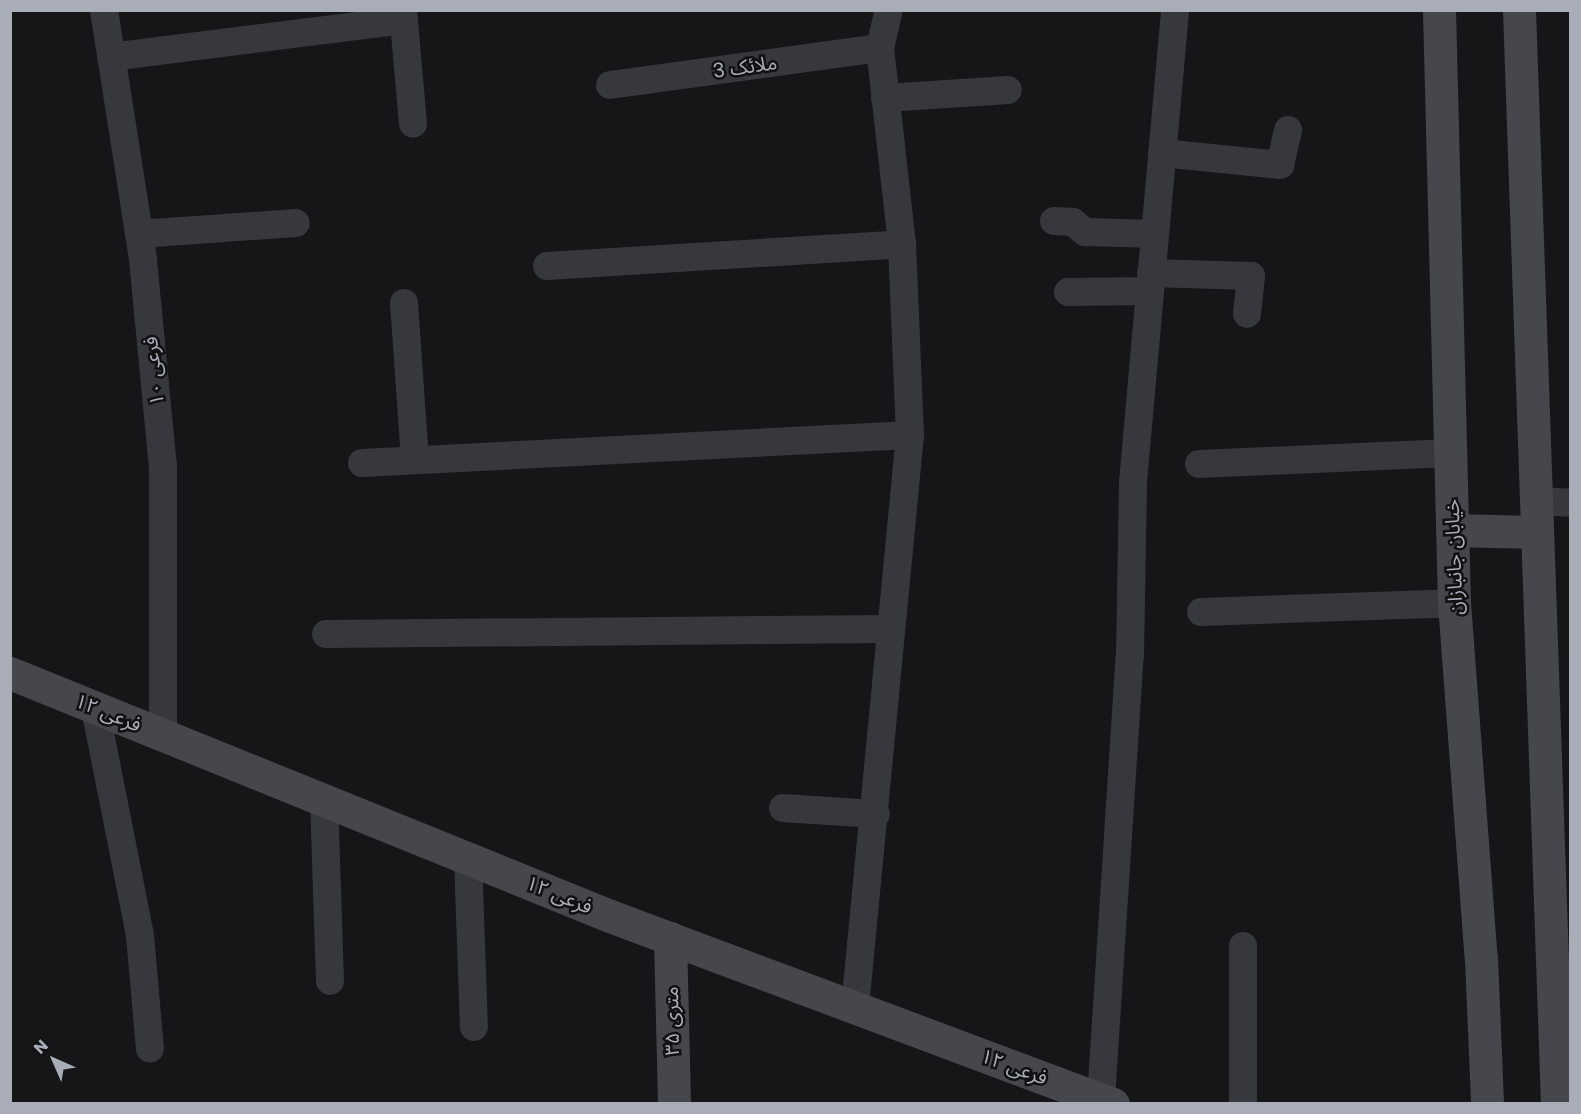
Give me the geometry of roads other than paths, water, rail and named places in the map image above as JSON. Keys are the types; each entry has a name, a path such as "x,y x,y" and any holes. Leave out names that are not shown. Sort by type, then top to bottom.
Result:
{"main road":[{"name":"خیابان جانبازان","path":"1439,10 1454,603 1481,958 1486,1104"},
{"path":"1519,10 1557,1104"},
{"path":"1452,530 1537,517"},
{"name":"فرعی ۱۲","path":"10,673 670,939 1107,1101"},
{"name":"۳۵ متری","path":"670,939 674,1104"}],"street":[{"name":"فرعی ۱۰","path":"104,10 139,234 163,466 163,735"},
{"path":"855,1008 876,814 890,629 910,435 902,244 880,48 889,10"},
{"path":"1107,1101 1130,656 1133,482 1174,10"},
{"path":"111,57 404,15 412,124"},
{"name":"ملائک 3","path":"610,85 880,48"},
{"path":"885,98 1008,90"},
{"path":"1162,153 1280,165 1288,130"},
{"path":"1054,221 1073,222 1085,232 1155,234"},
{"path":"139,234 296,223"},
{"path":"547,266 902,244"},
{"path":"1068,292 1150,282 1251,276 1246,314"},
{"path":"404,303 415,460"},
{"path":"362,463 910,435"},
{"path":"1200,464 1450,453"},
{"path":"1537,517 1570,503"},
{"path":"1201,612 1454,603"},
{"path":"326,634 890,629"},
{"path":"95,708 140,935 150,1048"},
{"path":"324,800 330,981"},
{"path":"783,808 876,814"},
{"path":"468,858 474,1027"},
{"path":"1243,1104 1244,946"}]}
